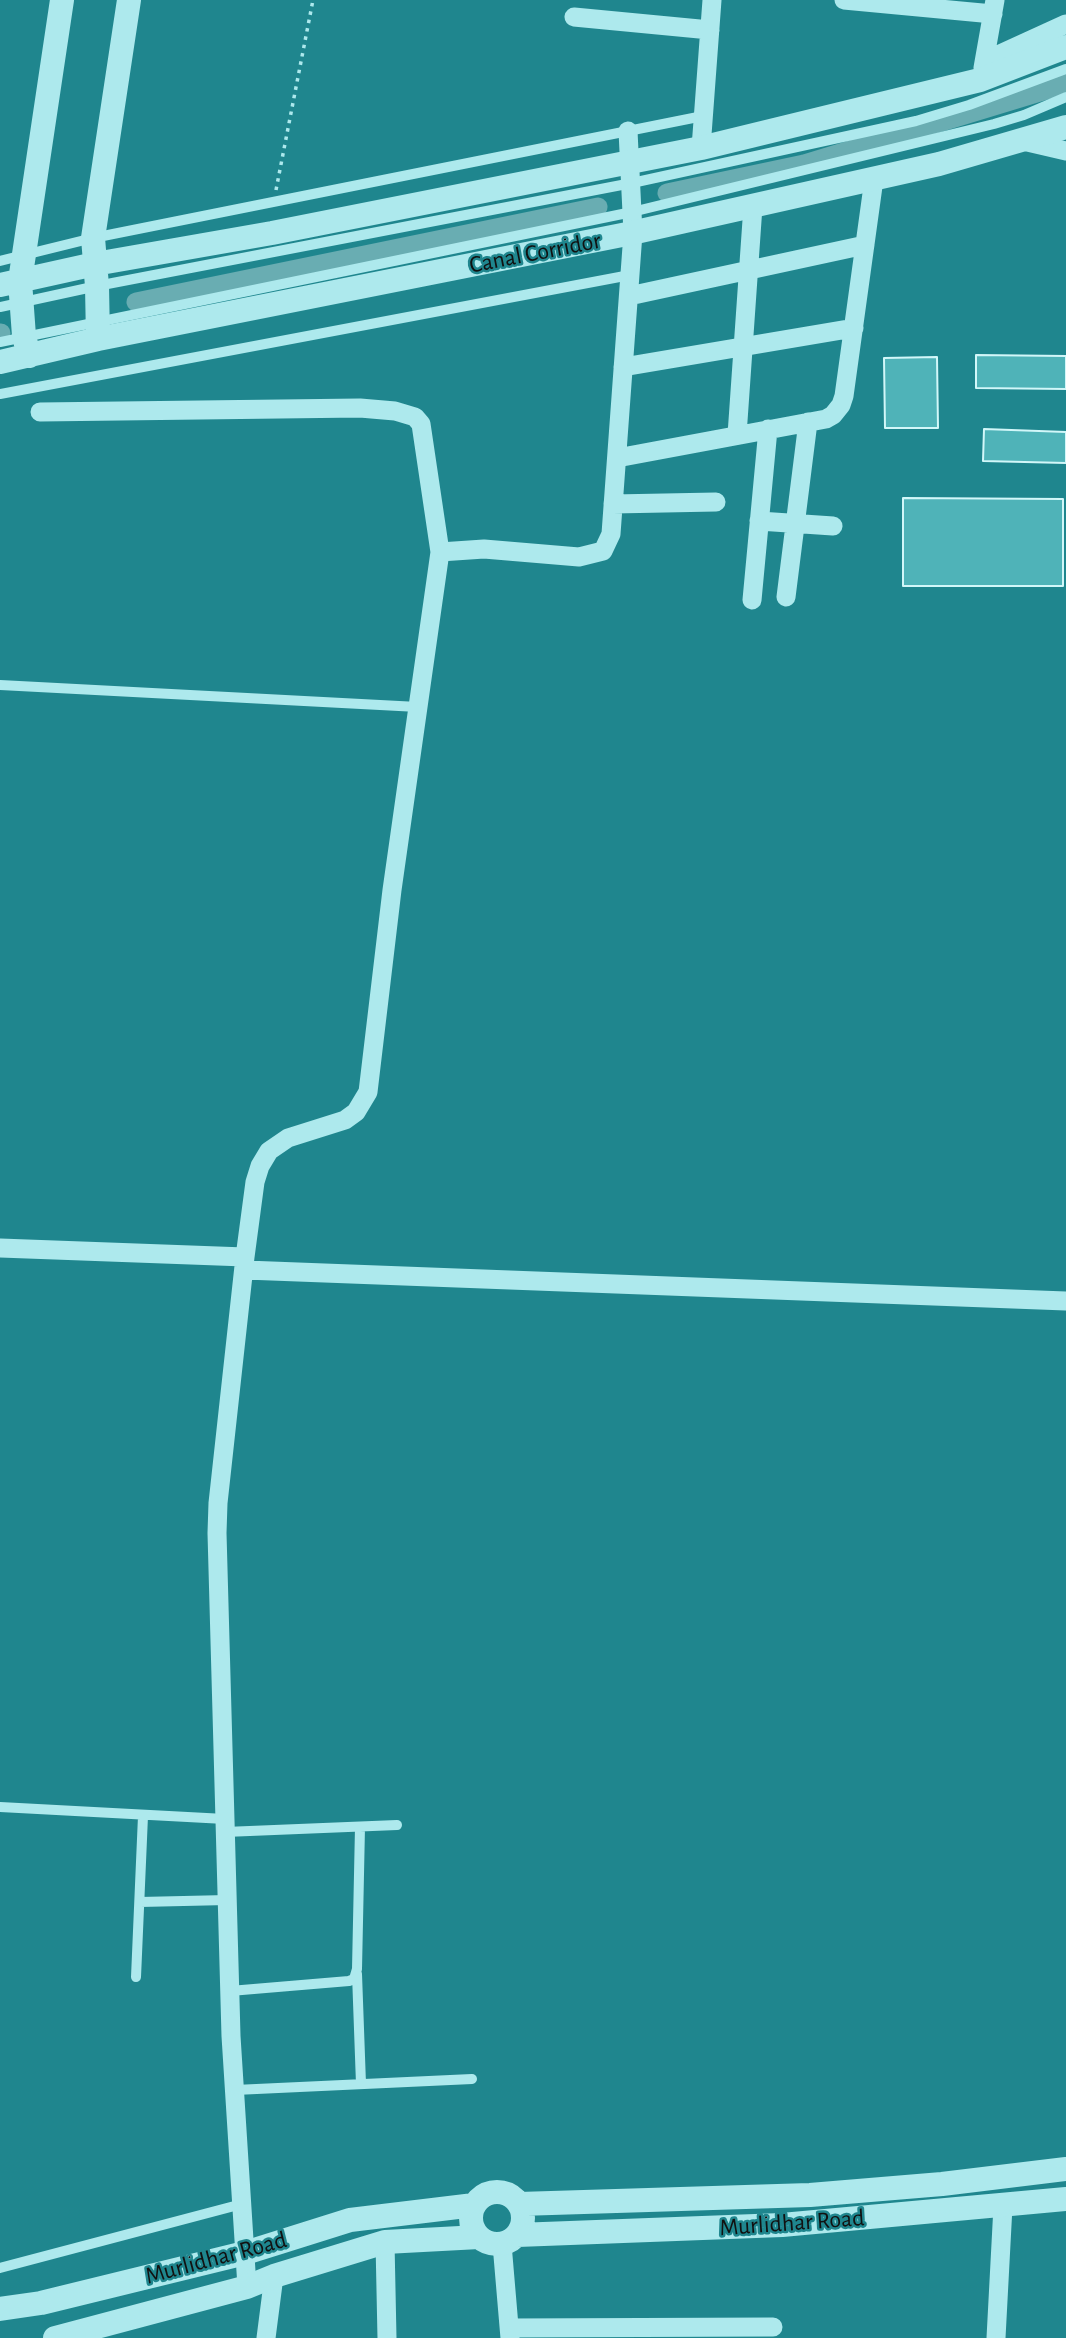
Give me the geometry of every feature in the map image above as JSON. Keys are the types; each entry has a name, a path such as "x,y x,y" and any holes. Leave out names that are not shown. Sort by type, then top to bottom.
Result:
{"street":[{"path":"18,345 10,294 11,258 62,0"},
{"path":"97,330 93,238 129,0"},
{"path":"701,148 712,0"},
{"path":"844,0 994,7 983,70"},
{"path":"574,17 710,30"},
{"path":"983,70 1066,24"},
{"path":"10,294 272,233 632,173 701,148 1066,47"},
{"name":"Canal Corridor","path":"0,362 18,345 632,222 753,206 874,179 1023,141 1066,127"},
{"path":"440,552 484,549 579,556 603,551 611,534 630,275 632,173 628,131"},
{"path":"1023,141 1066,151"},
{"path":"617,458 833,415 841,405 874,179"},
{"path":"737,435 753,206"},
{"path":"629,296 865,245"},
{"path":"624,367 853,328"},
{"path":"40,412 360,408 395,411 415,417 421,424 440,552 392,890 368,1092 356,1112 345,1120 288,1138 269,1151 255,1182 245,1264 217,1518 230,1991 247,2287"},
{"path":"786,597 808,422"},
{"path":"752,600 768,429"},
{"path":"613,504 716,502"},
{"path":"760,521 833,526"},
{"path":"0,1248 245,1264 1066,1301"},
{"name":"Murlidhar Road","path":"519,2204 810,2195 942,2184 1066,2169"},
{"path":"487,2193 505,2193 519,2204 523,2220 499,2239 471,2222 474,2205 487,2193"},
{"name":"Murlidhar Road","path":"55,2338 247,2287 274,2276 386,2242 782,2225 1066,2199"},
{"name":"Murlidhar Road","path":"0,2309 41,2303 245,2253 350,2220 474,2205"},
{"path":"996,2338 1003,2206"},
{"path":"499,2239 510,2333 705,2333 773,2327"},
{"path":"386,2242 387,2338"},
{"path":"266,2338 274,2276"}],"lane":[{"path":"632,173 916,121 1066,69"},
{"path":"632,222 994,124 1024,115 1066,97"},
{"path":"11,258 93,238 703,116"},
{"path":"0,394 630,275"},
{"path":"0,685 418,707"},
{"path":"0,1807 143,1816 225,1826 397,1825"},
{"path":"136,1977 143,1816"},
{"path":"359,1827 357,1974 361,2084"},
{"path":"140,1902 228,1900"},
{"path":"230,1991 349,1981 357,1974"},
{"path":"235,2090 472,2079"},
{"path":"0,2268 243,2204"}],"path":[{"path":"274,202 313,0"}],"building":[{"path":"976,355 1066,356 1066,389 976,388"},
{"path":"937,357 938,428 885,428 884,358"},
{"path":"984,429 1066,432 1066,463 983,461"},
{"path":"903,498 1063,499 1063,586 903,586"}],"waterway":[{"path":"667,193 804,164 1066,82"},
{"path":"136,302 598,207"}]}
